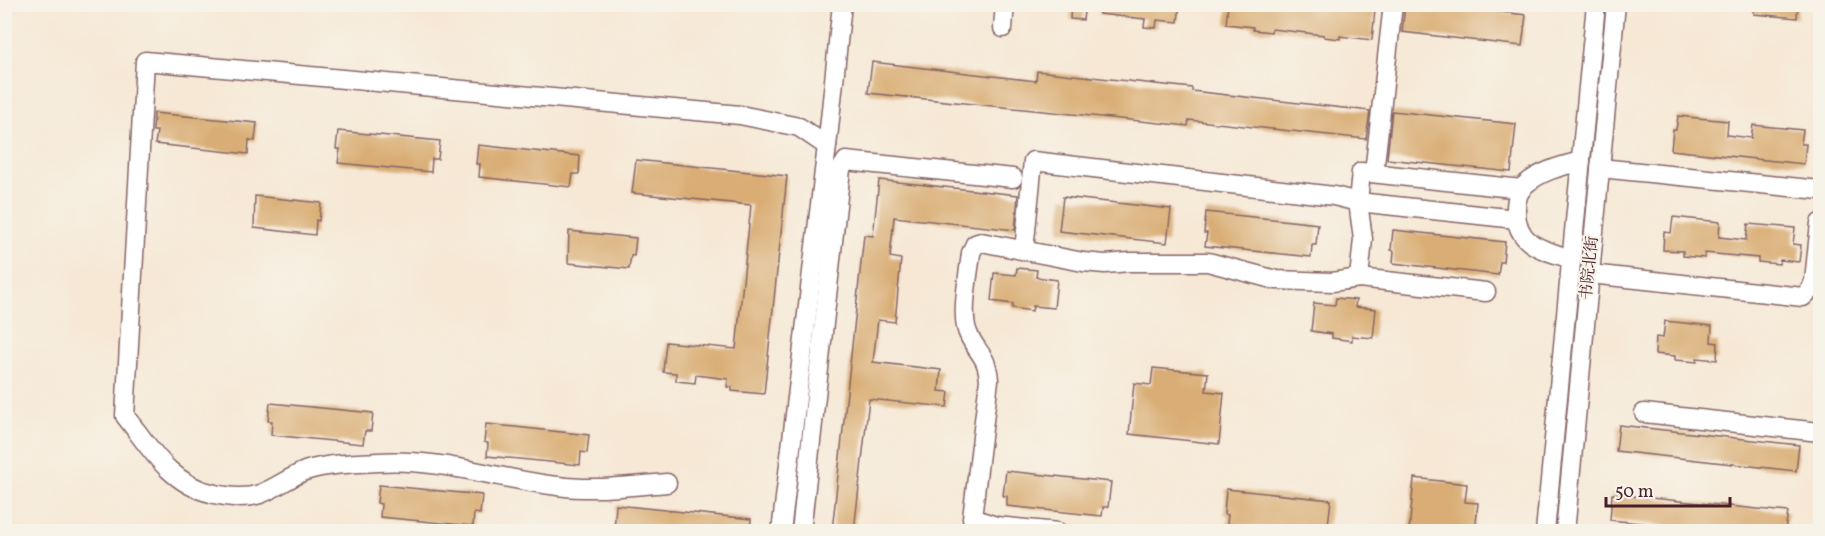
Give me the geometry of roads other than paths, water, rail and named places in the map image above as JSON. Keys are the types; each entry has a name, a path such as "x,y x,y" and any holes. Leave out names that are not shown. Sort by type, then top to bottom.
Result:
{"street":[{"path":"780,531 842,4"},
{"path":"1003,28 1005,4"},
{"path":"1374,173 1393,4"},
{"name":"书院北街","path":"1545,531 1596,4"},
{"name":"书院北街","path":"1565,531 1616,4"},
{"path":"668,483 586,489 549,485 442,464 416,461 376,462 304,471 260,494 244,497 197,490 171,474 125,416 145,61 740,115 799,128 827,146"},
{"path":"801,531 841,169 846,161 1013,178"},
{"path":"1024,250 1034,161 1334,196 1358,202 1516,219"},
{"path":"1572,259 1543,250 1527,240 1518,230 1516,205 1522,189 1527,184 1554,168 1581,161"},
{"path":"1600,168 1821,190"},
{"path":"1359,278 1363,239 1358,202 1361,171 1522,189"},
{"path":"1590,274 1803,297 1811,289 1814,281 1821,223"},
{"path":"1058,531 996,526 972,518 989,380 988,366 968,332 965,314 971,253 975,244 981,242 1105,264 1208,262 1276,280 1332,282 1359,278 1486,292"},
{"path":"1644,413 1821,432"}]}
